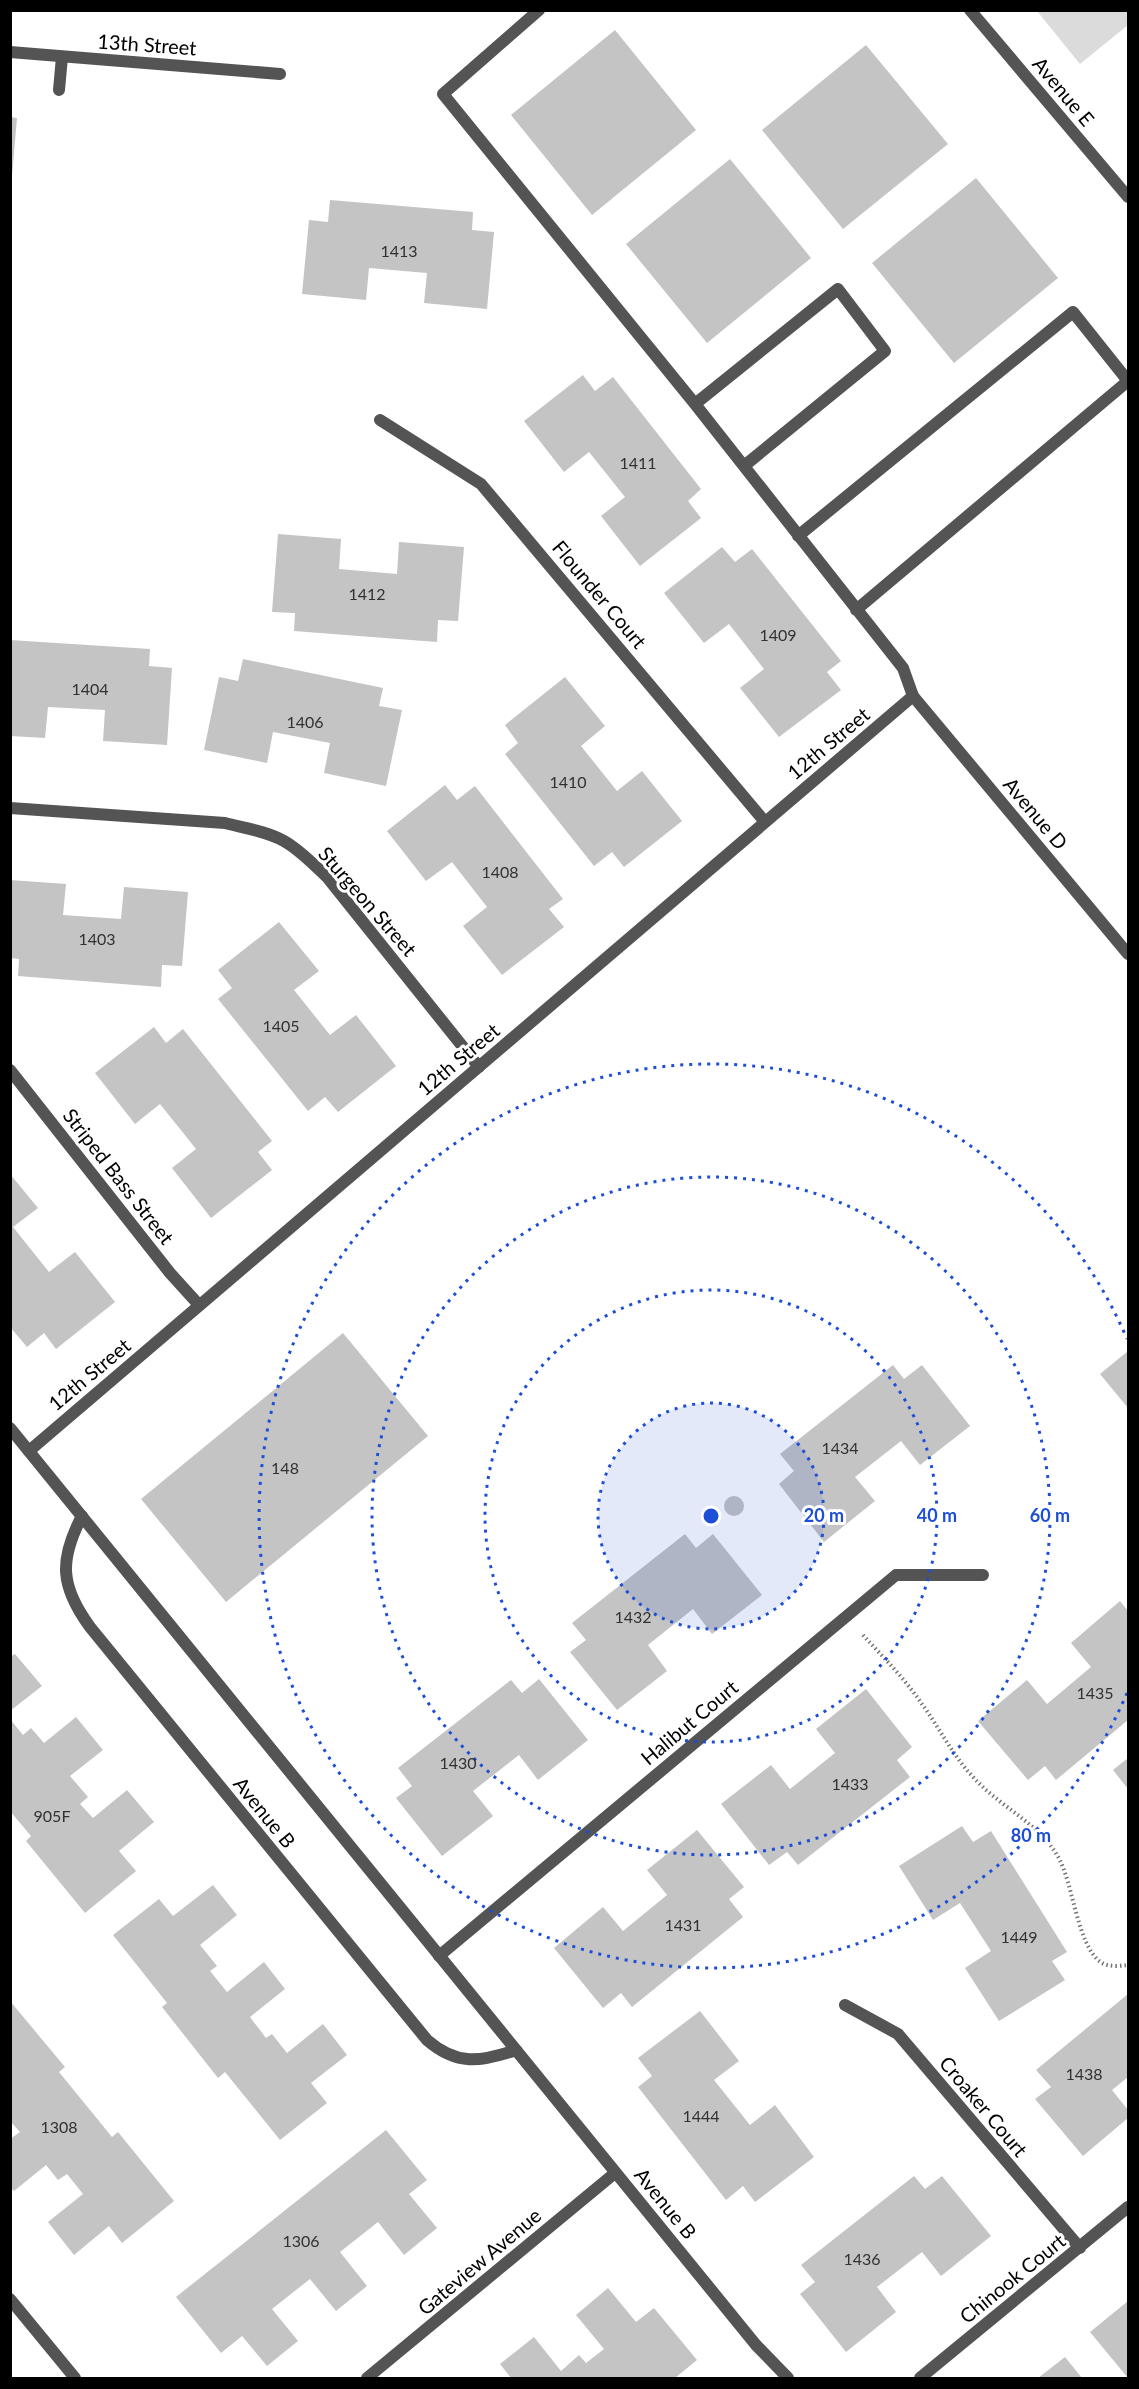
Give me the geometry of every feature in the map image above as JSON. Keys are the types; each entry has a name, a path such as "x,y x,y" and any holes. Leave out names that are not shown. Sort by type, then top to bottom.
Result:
{"street":[{"name":"Avenue D","path":"539,10 443,94 695,404 903,668 913,696 1128,954"},
{"name":"Avenue E","path":"970,10 1128,197"},
{"name":"13th Street","path":"10,52 280,74"},
{"path":"59,90 62,57"},
{"path":"695,404 838,289 885,351 744,466"},
{"path":"798,536 1073,312 1128,381 856,610"},
{"name":"Flounder Court","path":"380,420 481,484 765,822"},
{"name":"12th Street","path":"29,1451 913,696"},
{"name":"Sturgeon Street","path":"10,808 225,823 283,840 327,877 479,1067"},
{"name":"Striped Bass Street","path":"10,1070 170,1273 199,1305"},
{"name":"Avenue B","path":"10,1428 615,2173 756,2345 788,2379"},
{"name":"Avenue B","path":"82,1516 70,1542 65,1567 66,1582 79,1612 401,2010 426,2040 450,2056 463,2060 478,2060 493,2058 516,2050"},
{"name":"Halibut Court","path":"439,1956 896,1575 983,1575"},
{"name":"Croaker Court","path":"845,2005 897,2034 1080,2248"},
{"name":"Gateview Avenue","path":"367,2379 615,2173"},
{"name":"Chinook Court","path":"920,2379 1128,2207"},
{"path":"10,2299 75,2379"}],"path":[{"path":"847,1616 913,1692 968,1772 989,1793 1042,1835 1052,1846 1068,1881 1084,1936 1095,1957 1104,1964 1128,1965"}],"shaded area":[{"path":"1037,11 1128,11 1128,25 1080,64"}],"building":[{"path":"615,30 696,130 592,215 511,115"},
{"path":"866,45 948,144 843,229 762,130"},
{"path":"10,117 17,118 12,176 10,176"},
{"path":"730,159 811,258 707,343 626,244"},
{"path":"976,178 1058,278 954,363 872,263"},
{"path":"330,200 473,212 472,230 494,232 487,309 424,303 427,273 369,268 366,300 302,294 309,220 328,222"},
{"path":"583,375 595,391 613,377 701,489 688,501 701,518 640,566 601,516 625,497 589,452 564,472 524,421"},
{"path":"278,534 341,539 339,569 397,574 399,542 464,547 458,621 438,620 437,642 294,631 295,613 272,612"},
{"path":"722,547 735,562 752,549 841,661 827,672 841,690 779,737 740,688 764,669 729,624 704,643 664,593"},
{"path":"10,640 150,649 149,666 172,668 167,745 103,741 105,710 48,707 45,738 10,736"},
{"path":"243,659 383,688 379,706 402,710 386,786 324,773 330,743 273,732 267,763 204,750 219,677 238,681"},
{"path":"565,677 605,726 581,746 617,791 642,771 682,821 624,867 612,852 594,866 505,754 518,743 505,725"},
{"path":"445,785 457,800 475,786 563,899 549,909 564,927 502,975 463,926 487,907 452,862 426,881 387,831"},
{"path":"10,880 66,884 63,915 121,919 124,887 188,892 182,966 162,965 161,987 18,976 19,959 10,958"},
{"path":"279,922 319,971 294,990 330,1035 356,1015 396,1066 338,1112 325,1097 308,1111 218,999 232,988 218,970"},
{"path":"154,1027 166,1043 183,1029 272,1141 258,1152 272,1170 211,1218 172,1168 196,1149 160,1104 135,1124 95,1073"},
{"path":"10,1174 38,1208 13,1227 49,1272 75,1252 115,1302 56,1349 44,1333 27,1347 10,1327"},
{"path":"343,1333 428,1436 226,1602 141,1499"},
{"path":"1128,1351 1128,1408 1100,1374"},
{"path":"893,1365 904,1379 922,1365 970,1426 920,1465 901,1441 855,1477 875,1501 824,1542 779,1484 794,1471 780,1454"},
{"path":"734,1496 741,1499 744,1506 741,1513 734,1516 727,1513 724,1506 727,1499"},
{"path":"685,1534 696,1548 713,1534 762,1595 712,1634 693,1609 648,1645 667,1671 617,1710 570,1652 586,1640 572,1623"},
{"path":"1120,1601 1128,1611 1128,1720 1056,1780 1045,1766 1028,1780 978,1721 1027,1680 1047,1704 1091,1667 1071,1643"},
{"path":"15,1654 42,1686 10,1711 10,1657"},
{"path":"539,1679 588,1740 538,1780 519,1755 473,1791 493,1816 442,1856 396,1798 412,1786 398,1768 511,1680 522,1693"},
{"path":"866,1689 912,1747 897,1760 910,1777 798,1865 787,1852 769,1865 721,1804 771,1765 790,1789 835,1753 816,1729"},
{"path":"76,1717 103,1750 70,1776 88,1797 80,1804 93,1818 127,1790 154,1822 119,1851 136,1871 85,1913 26,1841 31,1836 10,1811 10,1719 23,1735 31,1728 44,1743"},
{"path":"1128,1758 1128,1789 1113,1770"},
{"path":"962,1826 973,1842 991,1831 1067,1952 1052,1961 1065,1980 999,2021 965,1968 991,1951 960,1903 933,1920 899,1866"},
{"path":"697,1830 744,1887 729,1899 743,1917 632,2007 621,1993 603,2008 554,1948 603,1907 623,1931 667,1895 647,1870"},
{"path":"213,1885 237,1915 200,1945 217,1966 210,1971 227,1992 264,1962 285,1989 250,2017 266,2038 272,2034 287,2053 323,2024 347,2055 311,2083 327,2103 280,2140 225,2072 218,2078 162,2007 167,2003 113,1935 159,1899 173,1916"},
{"path":"1128,1994 1128,2077 1112,2090 1128,2110 1128,2118 1083,2156 1035,2099 1051,2087 1036,2070"},
{"path":"10,2001 65,2067 59,2072 112,2137 118,2132 174,2201 122,2243 109,2226 74,2255 48,2222 83,2194 67,2174 58,2180 46,2165 14,2191 10,2187 10,2139 20,2132 10,2121"},
{"path":"700,2011 739,2061 714,2080 750,2125 775,2105 814,2157 755,2202 743,2186 726,2200 638,2087 652,2076 638,2058"},
{"path":"386,2130 427,2180 409,2194 437,2228 404,2255 378,2222 340,2252 367,2286 336,2311 310,2279 272,2309 298,2341 267,2366 242,2336 221,2353 176,2297"},
{"path":"914,2176 925,2189 942,2176 991,2236 941,2276 922,2252 877,2287 896,2312 846,2352 800,2294 815,2282 801,2265"},
{"path":"608,2288 636,2322 654,2308 697,2360 675,2378 511,2378 500,2364 534,2337 561,2371 579,2355 586,2363 604,2349 576,2315"},
{"path":"1128,2301 1128,2378 1090,2332"},
{"path":"1065,2357 1082,2378 1038,2378"}]}
